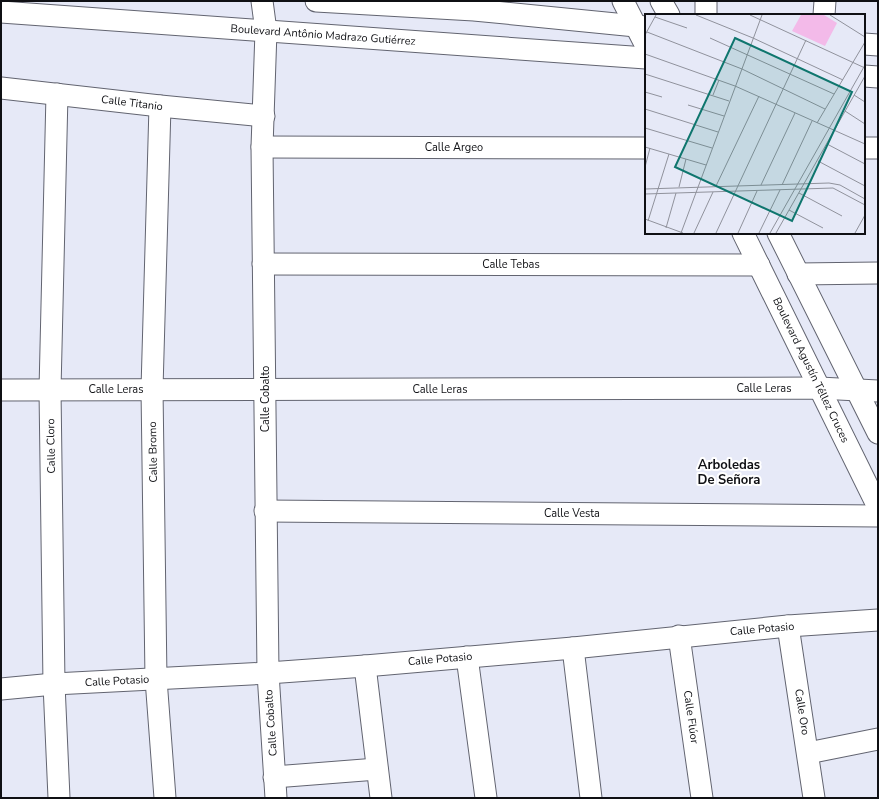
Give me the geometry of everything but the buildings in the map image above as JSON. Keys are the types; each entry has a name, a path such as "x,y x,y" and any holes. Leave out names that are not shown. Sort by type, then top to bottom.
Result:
{"street":[{"name":"Calle Cobalto","path":"262,1 266,31 262,147 266,389 268,673 276,798"},
{"path":"316,1 474,6 641,27"},
{"path":"623,1 641,27 645,42"},
{"path":"661,1 668,14"},
{"path":"706,1 706,14"},
{"path":"824,14 825,1"},
{"name":"Boulevard Antônio Madrazo Gutiérrez","path":"1,12 645,58"},
{"path":"865,44 878,45"},
{"path":"865,76 878,77"},
{"name":"Calle Titanio","path":"1,88 264,116"},
{"name":"Calle Cloro","path":"57,94 50,390 54,684 59,798"},
{"name":"Calle Bromo","path":"160,106 152,389 156,679 164,798"},
{"name":"Calle Argeo","path":"262,147 645,148"},
{"path":"865,148 878,148"},
{"name":"Boulevard Agustín Téllez Cruces","path":"744,234 878,507"},
{"path":"778,234 878,433"},
{"name":"Calle Tebas","path":"263,264 759,265"},
{"path":"798,274 878,273"},
{"name":"Calle Leras","path":"1,390 820,388 878,391"},
{"name":"Calle Vesta","path":"266,511 878,516"},
{"name":"Calle Potasio","path":"1,689 54,684 268,673 365,666 572,648 788,626 878,620"},
{"name":"Calle Oro","path":"788,626 814,798"},
{"name":"Calle Flúor","path":"679,636 702,798"},
{"path":"572,648 591,798"},
{"path":"467,657 486,798"},
{"path":"365,666 381,798"},
{"path":"808,753 878,739"},
{"path":"274,777 377,769"}],"district":[{"name":"Arboledas De Señora","path":"729,472"}]}
